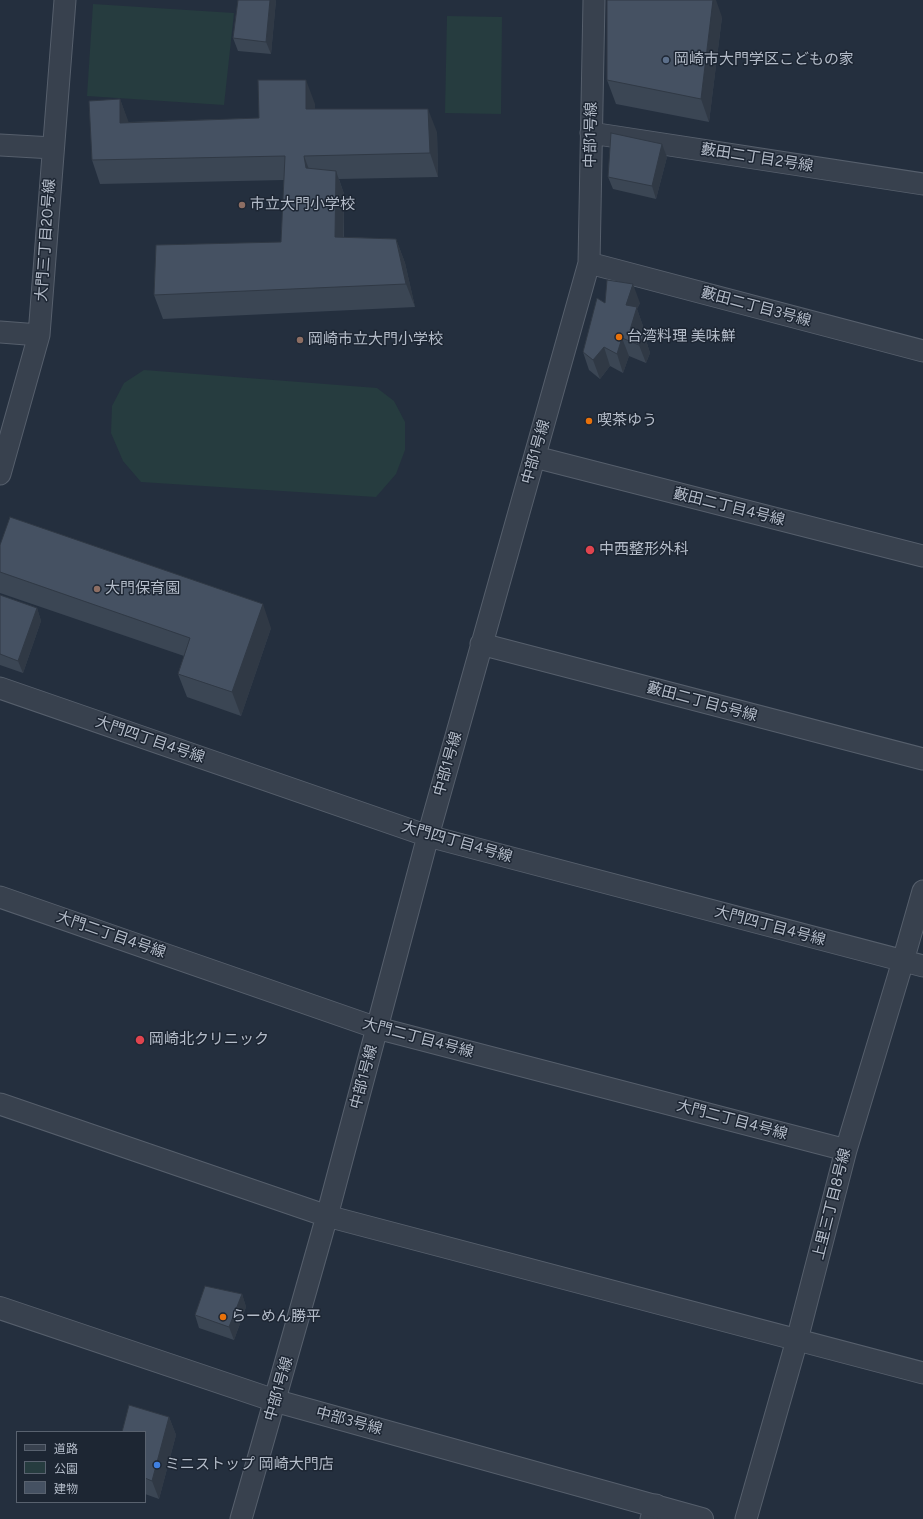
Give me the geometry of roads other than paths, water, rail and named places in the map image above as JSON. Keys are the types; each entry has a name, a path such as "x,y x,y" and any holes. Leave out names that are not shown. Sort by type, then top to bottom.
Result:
{"street":[{"name":"大門三丁目20号線","path":"0,474 38,335 65,0"},
{"name":"中部1号線","path":"241,1519 276,1401 327,1216 428,836 481,644 589,263 594,0"},
{"name":"藪田二丁目2号線","path":"591,133 923,184"},
{"path":"0,145 53,148"},
{"name":"藪田二丁目3号線","path":"589,263 923,351"},
{"path":"0,332 38,335"},
{"name":"藪田二丁目4号線","path":"535,457 923,556"},
{"name":"藪田二丁目5号線","path":"481,644 923,759"},
{"name":"大門四丁目4号線","path":"0,688 428,836 913,963"},
{"name":"上里三丁目8号線","path":"746,1519 797,1340 846,1150 913,963 923,891"},
{"name":"大門二丁目4号線","path":"0,896 377,1028 846,1150"},
{"path":"0,1104 327,1216 923,1373"},
{"name":"中部3号線","path":"0,1308 276,1401 654,1512 702,1519"}],"place":[{"name":"岡崎市大門学区こどもの家","path":"666,60"},
{"name":"市立大門小学校","path":"242,205"},
{"name":"台湾料理 美味鮮","path":"619,337"},
{"name":"岡崎市立大門小学校","path":"300,340"},
{"name":"喫茶ゆう","path":"589,421"},
{"name":"中西整形外科","path":"590,550"},
{"name":"大門保育園","path":"97,589"},
{"name":"岡崎北クリニック","path":"140,1040"},
{"name":"らーめん勝平","path":"223,1317"},
{"name":"ミニストップ 岡崎大門店","path":"157,1465"}]}
